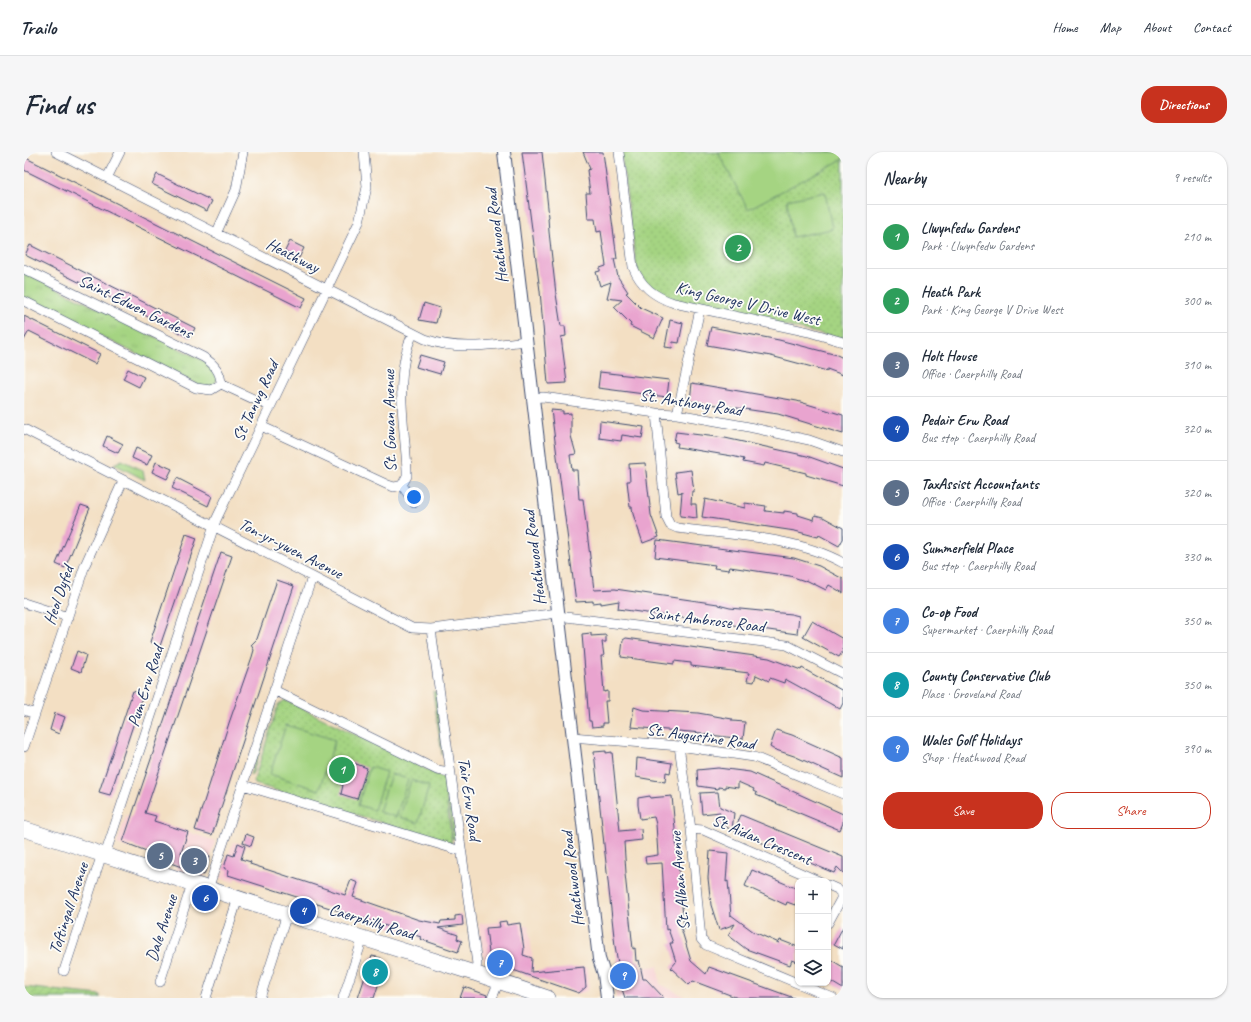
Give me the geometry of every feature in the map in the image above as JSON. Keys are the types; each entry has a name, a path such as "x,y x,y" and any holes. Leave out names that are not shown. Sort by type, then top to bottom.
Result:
{"main road":[{"name":"Caerphilly Road","path":"24,829 548,998"}],"street":[{"name":"Heathway","path":"56,152 327,290 434,342 461,346 488,346 526,341"},
{"path":"107,178 120,152"},
{"path":"216,234 236,190 243,152"},
{"name":"St Tanwg Road","path":"214,526 355,232 362,212 367,187 364,152"},
{"name":"Heathwood Road","path":"504,152 599,959 604,974 607,998"},
{"name":"King George V Drive West","path":"619,152 632,259 636,275 649,290 660,298 674,304 809,332 843,342"},
{"name":"Saint Edwen Gardens","path":"24,269 203,357 209,361 219,374 221,384"},
{"path":"24,301 196,388 211,390 221,384 271,407"},
{"path":"677,414 700,309"},
{"name":"St. Gowan Avenue","path":"261,426 388,485 394,487 402,485 407,476 407,470 401,372 413,333"},
{"name":"St. Anthony Road","path":"532,398 543,397 656,413 677,414 780,433 810,440 843,452"},
{"path":"656,413 666,517 670,525 677,528 804,546 828,555 843,563"},
{"name":"Ton-yr-ywen Avenue","path":"24,429 404,624 419,630 431,630 558,614"},
{"name":"Heol Dyfed","path":"24,747 93,545 123,481"},
{"name":"St. Gowan Avenue","path":"402,485 414,503"},
{"name":"Pum Erw Road","path":"104,855 214,526"},
{"path":"208,889 312,577"},
{"path":"24,603 68,617"},
{"name":"Saint Ambrose Road","path":"558,614 787,646 843,674"},
{"name":"Tair Erw Road","path":"431,630 476,964 474,973"},
{"path":"274,690 437,770 450,772"},
{"path":"24,710 35,714"},
{"name":"St. Augustine Road","path":"572,737 679,746 754,757 843,794"},
{"name":"St. Alban Avenue","path":"679,746 691,829 701,939 706,945 795,981"},
{"path":"243,785 461,851"},
{"name":"St Aidan Crescent","path":"691,829 703,830 812,878"},
{"name":"Toftingall Avenue","path":"64,971 104,855"},
{"name":"Dale Avenue","path":"160,982 192,884"},
{"path":"831,886 841,893 841,899 831,918"},
{"path":"206,998 238,898"},
{"path":"260,998 287,914"},
{"path":"343,998 363,938"},
{"name":"Heathwood Road","path":"599,959 597,975 599,998"},
{"path":"492,998 498,981"},
{"name":"St. Alban Avenue","path":"806,986 833,998"}],"shaded area":[{"path":"126,815 139,820 129,848 117,844"},
{"path":"188,832 215,841 204,876 201,877 176,869"},
{"path":"233,842 245,846 234,882 221,878"},
{"path":"499,917 529,926 534,971 588,967 589,986 587,991 582,993 484,960 479,924 500,922"},
{"path":"658,966 660,984 684,996 683,998 616,998 613,971"}],"green space":[{"path":"621,152 843,152 843,339 679,302 651,289 637,271"},
{"path":"718,152 843,152 843,159 748,209"},
{"path":"825,192 832,229 792,237 787,200"},
{"path":"24,272 206,362 217,377 216,382 213,385 203,387 24,298"},
{"path":"122,460 143,471 145,480 114,464"},
{"path":"433,691 436,692 443,755 442,755"},
{"path":"285,700 444,778 452,844 255,784 254,780 278,705"},
{"path":"273,704 275,705 252,775 250,775"},
{"path":"286,725 335,740 319,790 270,774"},
{"path":"370,767 386,772 374,810 358,805"},
{"path":"391,774 408,779 396,817 379,812"},
{"path":"411,780 429,786 418,823 400,817"},
{"path":"446,781 448,781 456,839 453,839"},
{"path":"24,987 100,995 100,998 24,998"}],"building":[{"path":"522,152 542,152 556,294 561,326 565,326 566,336 561,337 567,383 548,384 540,291"},
{"path":"583,152 603,152 617,259 614,259 618,277 628,292 626,293 641,308 663,318 654,338 630,326 631,324 614,307 622,300 607,298 611,282 600,286 596,272 600,271 600,268 606,266 601,231 597,232 595,219 588,219 586,193 590,193 587,170 590,169"},
{"path":"24,157 306,298 301,308 24,170"},
{"path":"157,174 212,201 207,211 152,184"},
{"path":"290,241 304,248 299,258 285,251"},
{"path":"30,245 195,328 190,338 25,255"},
{"path":"424,303 440,308 436,323 419,320"},
{"path":"24,316 100,354 95,364 29,331 24,340"},
{"path":"670,320 683,323 679,343 673,342 672,348 665,347"},
{"path":"711,327 779,340 837,355 843,358 843,375 827,369 827,371 771,356 707,345"},
{"path":"420,355 444,362 440,374 416,367"},
{"path":"128,369 144,377 139,387 123,379"},
{"path":"600,372 669,380 667,397 598,388"},
{"path":"692,383 797,401 843,415 843,434 778,414 690,401"},
{"path":"551,410 563,411 563,414 571,413 571,436 576,454 570,455 572,470 577,470 579,499 583,499 594,590 615,589 718,604 730,608 791,614 799,616 797,634 618,609 619,601 601,604 601,602 593,603 593,601 576,602"},
{"path":"600,421 644,427 642,438 622,435 621,441 599,438"},
{"path":"676,432 725,438 807,456 843,469 843,486 806,475 806,473 765,463 764,466 743,462 744,459 732,456 677,447 678,443 674,442"},
{"path":"107,436 123,444 118,453 103,446"},
{"path":"136,448 152,455 147,465 132,458"},
{"path":"156,462 172,469 167,479 152,472"},
{"path":"645,463 651,515 659,537 643,543 632,507 630,507 627,481 630,481 629,464"},
{"path":"691,470 694,491 692,491 691,504 696,504 697,518 680,516 682,492 678,493 675,472"},
{"path":"177,478 212,496 208,506 172,488"},
{"path":"705,499 745,508 745,503 766,506 765,511 798,513 798,515 814,520 815,515 823,517 843,528 843,539 839,546 819,535 818,537 795,531 702,517"},
{"path":"81,505 90,508 65,568 56,564"},
{"path":"186,534 197,538 160,646 150,642"},
{"path":"657,540 794,558 819,566 843,579 843,593 829,585 826,590 806,580 805,581 790,576 730,567 729,570 714,568 715,565 655,557"},
{"path":"221,552 232,556 145,813 156,816 154,821 188,832 181,853 196,858 199,852 210,856 204,875 148,855 149,852 123,842"},
{"path":"277,580 294,586 212,835 195,830 252,657 254,650 251,645 257,639"},
{"path":"812,621 843,639 843,651 839,657 803,637"},
{"path":"591,633 591,636 606,635 606,642 602,642 604,656 601,656 604,692 608,691 608,701 605,701 607,723 603,723 603,726 592,727 591,721 589,721 582,634"},
{"path":"626,638 769,658 801,670 802,668 843,691 843,703 840,709 785,679 784,683 770,678 769,681 756,675 754,682 747,681 749,673 691,666 691,663 674,661 674,664 621,657 623,640"},
{"path":"77,651 86,655 81,672 71,668"},
{"path":"133,691 143,695 110,795 99,792"},
{"path":"634,707 643,710 698,713 732,719 732,721 745,722 743,739 702,733 631,727"},
{"path":"55,713 65,717 59,734 50,730"},
{"path":"776,730 792,735 843,758 843,778 770,747"},
{"path":"606,751 606,753 612,752 620,831 641,829 642,840 624,842 625,874 633,949 635,948 636,961 639,960 643,979 646,979 664,998 625,998 621,986 615,946 594,752"},
{"path":"637,758 672,763 670,773 666,772 665,782 636,777"},
{"path":"351,762 367,768 357,799 341,794 343,785 340,784 345,769 348,770"},
{"path":"718,768 750,772 843,814 843,823 840,830 756,795 757,793 753,791 754,789 738,782 738,788 725,786 725,788 718,787 718,789 698,786 697,770"},
{"path":"718,792 720,807 734,813 732,830 716,822 720,812 702,814 700,793"},
{"path":"650,796 650,798 672,796 684,928 681,928 691,961 706,974 709,967 794,998 738,998 693,981 689,985 671,968 676,962 670,943 673,943 668,929 666,930 662,863 646,864 645,857 658,855 656,824 654,817 640,819 638,805 638,798"},
{"path":"741,815 843,857 843,873 837,867 834,873 734,831"},
{"path":"246,834 254,837 251,846 243,843"},
{"path":"238,843 245,846 241,859 251,862 250,864 345,895 351,880 358,883 353,897 419,920 440,924 441,921 455,920 455,916 462,915 463,925 438,928 458,935 457,939 462,941 458,952 420,939 421,937 311,902 307,911 300,909 303,899 228,875 229,870 224,868 228,854 234,856"},
{"path":"710,851 728,853 726,882 728,881 731,916 754,932 779,943 780,940 795,946 795,961 792,960 790,965 746,949 728,935 735,924 719,930 711,905 708,878"},
{"path":"752,870 795,888 795,905 787,902 786,905 745,886"},
{"path":"506,921 507,925 520,923 524,949 523,955 532,958 531,972 584,967 586,987 579,993 490,962 486,928 500,927 499,922"},
{"path":"843,927 843,949 834,944"},
{"path":"372,956 381,958 385,964 374,998 358,998"},
{"path":"831,960 843,967 843,989 831,982"},
{"path":"464,987 487,995 486,998 460,998"}],"place":[{"name":"Heath Park","path":"738,248"},
{"name":"Llwynfedw Gardens","path":"342,770"},
{"name":"TaxAssist Accountants","path":"160,856"},
{"name":"Holt House","path":"194,861"},
{"name":"Summerfield Place","path":"205,898"},
{"name":"Pedair Erw Road","path":"303,911"},
{"name":"Co-op Food","path":"500,963"},
{"name":"County Conservative Club","path":"375,972"},
{"name":"Wales Golf Holidays","path":"623,976"}]}
